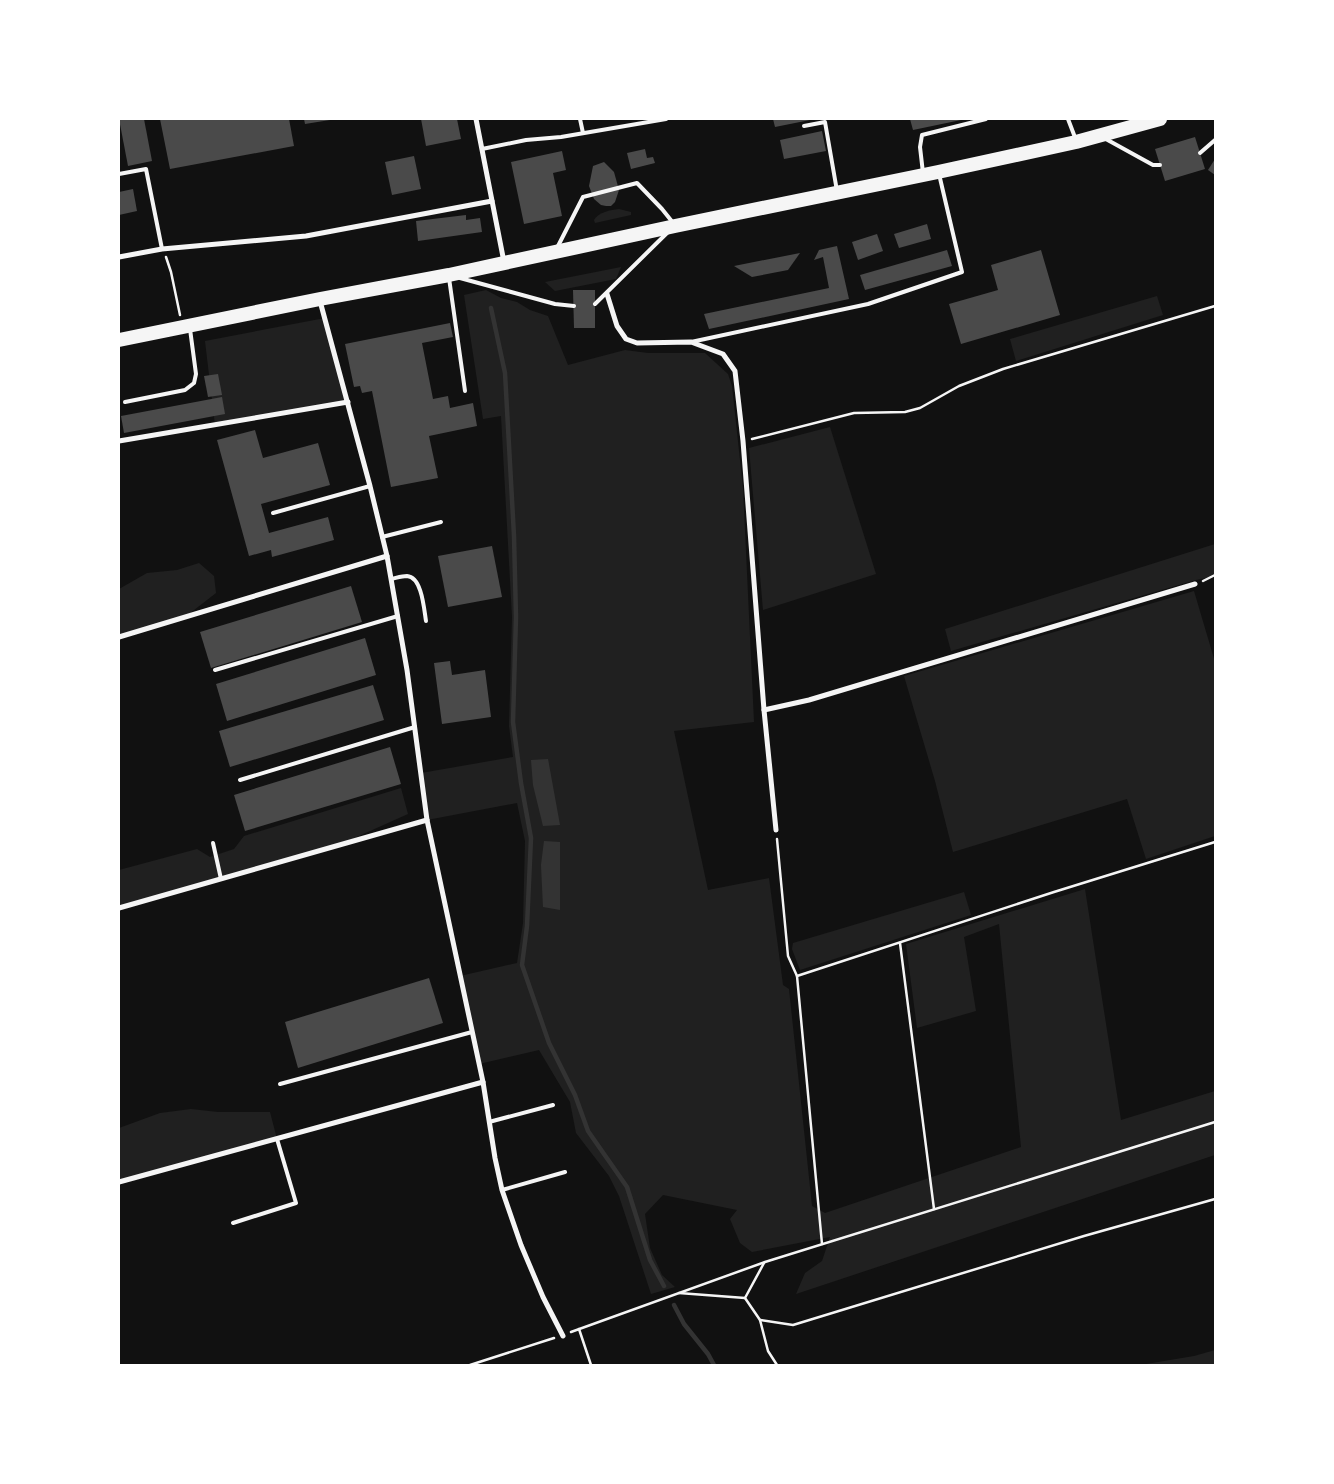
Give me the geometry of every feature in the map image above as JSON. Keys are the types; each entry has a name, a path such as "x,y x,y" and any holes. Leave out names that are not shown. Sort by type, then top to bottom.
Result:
{"highway":[{"path":"119,340 449,274 924,175 1076,142 1160,119"}],"street":[{"path":"476,119 504,262"},
{"path":"119,256 162,249 306,236 492,201"},
{"path":"606,294 617,326 626,339 637,344 691,342 723,354 735,371 743,441 764,710 776,830"},
{"path":"320,299 387,556 415,727 427,820 483,1082 502,1190 542,1297 563,1336"},
{"path":"119,441 348,402"},
{"path":"119,637 387,556"},
{"path":"764,710 809,700 1195,584"},
{"path":"119,908 427,820"},
{"path":"119,1182 483,1082"}],"lane":[{"path":"580,119 583,133"},
{"path":"482,149 526,140 583,133 666,119"},
{"path":"924,175 920,147 922,135 986,119"},
{"path":"1068,119 1076,142"},
{"path":"804,126 825,122 838,193"},
{"path":"1100,136 1153,165 1160,165"},
{"path":"1200,153 1215,140"},
{"path":"119,174 146,169 162,249"},
{"path":"691,342 868,304 962,272 938,172"},
{"path":"554,252 583,197 637,183 662,209 675,226 595,304"},
{"path":"465,391 449,274 555,304 574,306"},
{"path":"125,402 185,390 194,383 196,374 186,327"},
{"path":"273,512 370,486"},
{"path":"382,537 441,522"},
{"path":"391,579 408,576 414,579 419,585 426,621"},
{"path":"215,670 398,616"},
{"path":"240,780 415,727"},
{"path":"213,843 221,879"},
{"path":"280,1084 472,1032"},
{"path":"489,1122 554,1105"},
{"path":"233,1223 296,1203 277,1139"},
{"path":"502,1190 565,1172"}],"path":[{"path":"162,249 171,272 186,327"},
{"path":"743,441 854,413 906,412 920,408 959,386 1002,369 1215,306"},
{"path":"1195,584 1215,575"},
{"path":"776,830 788,956 796,976 822,1244"},
{"path":"796,976 1215,842"},
{"path":"900,943 934,1209"},
{"path":"470,1365 563,1336 764,1262 1215,1122"},
{"path":"760,1320 793,1325 1084,1236 1215,1199"},
{"path":"745,1298 764,1262"},
{"path":"677,1293 745,1298"},
{"path":"745,1298 760,1320 768,1351 777,1365"},
{"path":"579,1329 591,1365"}],"shaded area":[{"path":"619,209 631,212 631,215 595,223 596,217 602,213"},
{"path":"621,267 616,279 555,291 545,282"},
{"path":"486,290 501,298 517,302 530,310 548,316 568,365 625,350 648,353 705,353 728,374 732,386 743,488 754,722 674,731 708,890 769,878 783,985 789,989 812,1206 825,1213 1021,1147 999,924 964,937 976,1011 917,1028 906,944 1085,889 1121,1120 1215,1091 1215,1155 796,1294 805,1273 822,1261 830,1237 752,1252 740,1243 730,1219 737,1210 663,1195 645,1214 650,1248 662,1275 675,1287 651,1294 619,1196 609,1176 576,1133 570,1102 539,1050 479,1064 460,976 517,963 523,923 525,841 517,803 427,820 421,773 513,757 509,726 512,617 501,416 483,419 464,295"},
{"path":"1157,296 1163,315 1016,361 1010,339"},
{"path":"325,318 348,402 215,425 205,341"},
{"path":"830,427 876,574 763,610 749,448"},
{"path":"1215,544 1215,576 951,651 945,629"},
{"path":"199,563 214,576 216,593 185,617 119,637 119,589 147,573 177,570"},
{"path":"1194,591 1215,662 1215,836 1146,859 1127,799 953,852 935,781 904,676"},
{"path":"548,759 560,825 543,826 533,785 531,760"},
{"path":"401,788 408,814 341,844 119,908 119,870 197,849 210,857 234,849 244,836"},
{"path":"544,841 560,842 560,910 543,907 541,865"},
{"path":"964,892 971,915 800,970 792,949 793,943"},
{"path":"191,1109 218,1112 270,1112 277,1139 119,1182 119,1128 160,1113"},
{"path":"1215,1350 1215,1365 1140,1365 1194,1356"}],"building":[{"path":"119,119 144,119 152,161 128,166"},
{"path":"160,119 289,119 294,146 170,169"},
{"path":"304,119 330,119 330,120 305,124"},
{"path":"421,119 457,119 461,139 426,146"},
{"path":"773,119 810,119 810,120 775,127"},
{"path":"910,119 961,119 961,120 913,130"},
{"path":"822,131 826,151 784,159 780,140"},
{"path":"1195,137 1205,169 1165,181 1155,149"},
{"path":"645,149 647,158 653,157 655,163 631,169 627,153"},
{"path":"562,151 566,170 553,173 562,216 524,224 511,162"},
{"path":"414,156 421,189 392,195 385,162"},
{"path":"1215,159 1215,175 1208,170"},
{"path":"604,162 614,172 619,190 615,202 611,206 601,205 594,199 589,186 593,166"},
{"path":"133,189 137,211 119,215 119,192"},
{"path":"466,215 466,220 480,218 482,232 418,241 416,221"},
{"path":"927,224 931,239 899,248 894,234"},
{"path":"877,234 883,251 858,260 852,242"},
{"path":"837,246 849,299 709,329 704,314 829,288 823,257 814,260 819,250"},
{"path":"947,250 952,266 865,290 860,275"},
{"path":"1041,250 1060,315 961,344 949,304 998,290 991,265"},
{"path":"800,253 788,270 752,277 734,266"},
{"path":"573,290 595,290 595,328 574,328"},
{"path":"450,323 453,337 422,343 433,399 448,396 450,408 473,403 477,426 429,436 438,478 391,487 372,391 362,393 360,386 354,387 345,344"},
{"path":"218,374 222,395 208,397 204,376"},
{"path":"222,397 225,414 124,433 121,416"},
{"path":"255,430 263,458 318,443 330,485 261,504 269,533 328,517 334,540 272,557 271,550 249,556 217,440"},
{"path":"492,546 502,597 448,607 438,556"},
{"path":"351,586 362,622 211,668 200,632"},
{"path":"365,638 376,675 227,721 216,684"},
{"path":"450,661 452,675 485,670 491,717 442,724 434,663"},
{"path":"373,685 384,720 230,767 219,731"},
{"path":"390,747 401,784 245,831 234,795"},
{"path":"429,978 443,1023 298,1068 285,1022"}],"waterway":[{"path":"491,308 505,373 514,536 516,617 513,722 531,838 527,926 522,965 549,1043 575,1095 588,1131 627,1187 650,1260 664,1286"},
{"path":"674,1305 684,1324 708,1354 714,1365"}]}
